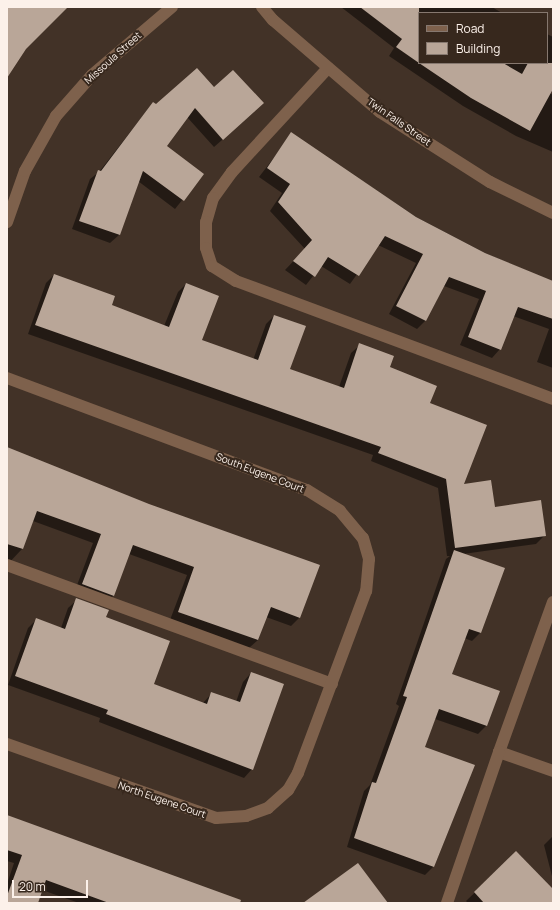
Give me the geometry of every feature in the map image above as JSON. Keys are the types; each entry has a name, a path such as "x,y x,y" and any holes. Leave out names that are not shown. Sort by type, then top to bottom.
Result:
{"street":[{"name":"Missoula Street","path":"7,222 25,170 56,116 92,75 172,7"},
{"name":"Twin Falls Street","path":"262,7 273,20 380,112 490,182 553,213"},
{"path":"328,68 232,172 214,198 206,222 206,248 212,266 236,281 553,399"},
{"name":"South Eugene Court","path":"7,378 307,490 340,511 363,538 369,559 366,591 327,699"},
{"path":"7,565 332,684"},
{"path":"447,903 553,602"},
{"name":"North Eugene Court","path":"7,744 216,818 246,816 268,808 288,790 298,773 327,699"},
{"path":"499,752 553,771"}],"building":[{"path":"7,7 68,7 26,49 7,78"},
{"path":"360,7 419,7 418,62 396,47 402,39"},
{"path":"553,63 553,89 530,131 471,98 420,64 505,64 522,74 527,64"},
{"path":"197,68 214,87 233,70 264,103 223,140 195,108 167,146 204,174 184,201 143,171 120,235 79,221 98,170 101,171 153,102 156,104"},
{"path":"291,132 416,217 485,253 553,281 553,319 518,307 501,350 468,337 486,291 449,277 426,321 396,306 423,254 385,236 359,276 328,257 315,277 293,261 312,240 278,202 290,184 267,168"},
{"path":"54,274 115,296 112,305 169,327 186,283 219,296 202,340 258,360 274,315 306,326 290,369 344,388 359,343 394,356 390,367 437,386 430,403 487,425 464,484 491,480 495,507 541,500 546,536 455,548 446,479 378,453 381,447 35,325"},
{"path":"7,447 149,504 320,565 300,618 271,607 258,640 178,612 194,567 133,545 114,596 82,584 101,534 37,511 23,549 7,544"},
{"path":"454,550 505,568 481,633 469,629 452,674 500,691 487,726 439,709 425,747 475,765 434,867 354,838 372,782 376,783 407,697 403,696"},
{"path":"76,598 109,610 106,617 170,641 154,684 207,704 211,692 240,702 251,672 284,684 253,770 106,714 108,710 15,676 36,618 65,629"},
{"path":"7,815 241,900 240,903 109,903 46,880 38,903 7,903 7,896 22,855 7,850"},
{"path":"516,851 553,889 553,903 484,903 474,892"},
{"path":"358,863 388,903 303,903"}]}
